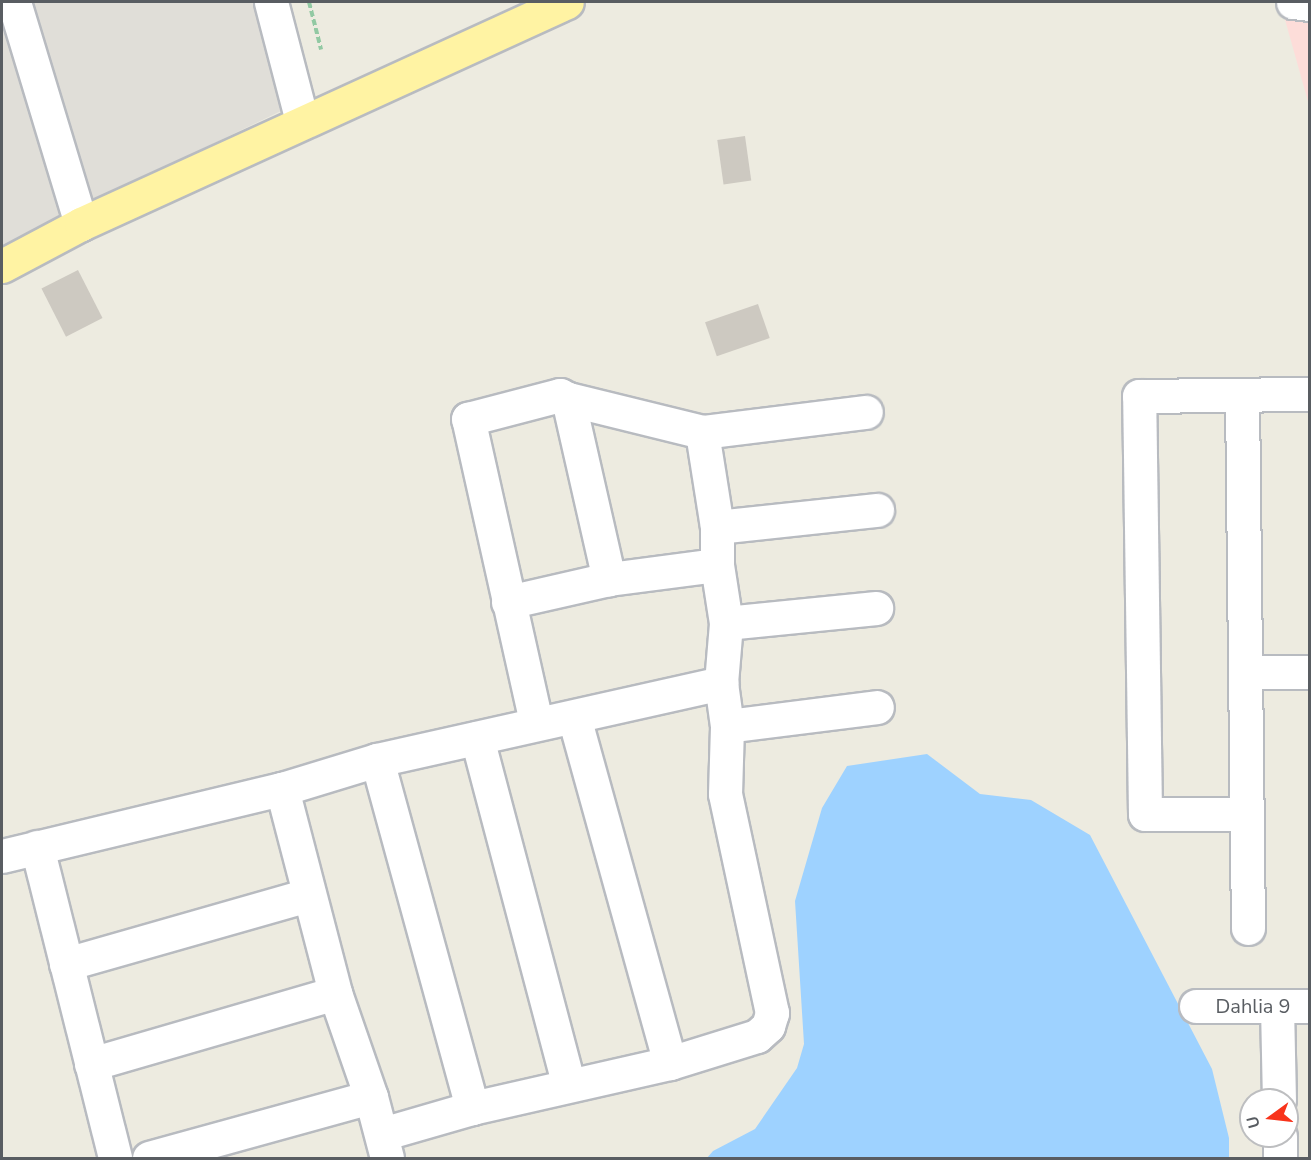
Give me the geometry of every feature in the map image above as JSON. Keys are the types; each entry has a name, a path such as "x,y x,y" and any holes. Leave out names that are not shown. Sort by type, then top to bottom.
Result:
{"main road":[{"path":"2,266 81,224 302,121 567,2"}],"street":[{"path":"14,2 81,224"},
{"path":"271,2 302,121"},
{"path":"1293,2 1310,4"},
{"path":"1247,814 1145,814 1139,396 1310,394"},
{"path":"536,722 468,419 560,395 568,399 702,432 866,412"},
{"path":"1242,395 1248,928"},
{"path":"568,399 609,579"},
{"path":"282,789 335,993 371,1097 384,1146 472,1108 670,1063 757,1036 768,1026 772,1013 725,794 727,726 721,682 726,623 717,565 717,527 702,432"},
{"path":"717,527 877,510"},
{"path":"508,602 609,579 717,565"},
{"path":"726,623 876,608"},
{"path":"1245,672 1310,672"},
{"path":"2,856 282,789 377,760 477,738 536,722 574,717 721,682"},
{"path":"727,726 877,707"},
{"path":"574,717 670,1063"},
{"path":"477,738 569,1085"},
{"path":"377,760 472,1108"},
{"path":"37,847 115,1158"},
{"path":"66,964 308,895"},
{"path":"91,1064 335,993"},
{"name":"Dahlia 9","path":"1196,1006 1310,1006"},
{"path":"1277,1006 1279,1088"},
{"path":"149,1158 371,1097"}],"path":[{"path":"309,2 321,49"}],"shaded area":[{"path":"2,2 289,2 312,96 2,245"},
{"path":"1280,2 1309,2 1309,105"}],"water":[{"path":"927,754 980,794 1031,800 1090,835 1212,1069 1229,1138 1229,1158 707,1158 713,1151 755,1129 797,1068 804,1044 795,901 822,808 847,766"}],"building":[{"path":"745,136 751,181 724,184 717,140"},
{"path":"78,270 103,318 66,337 41,289"},
{"path":"758,304 770,338 717,356 705,322"}]}
